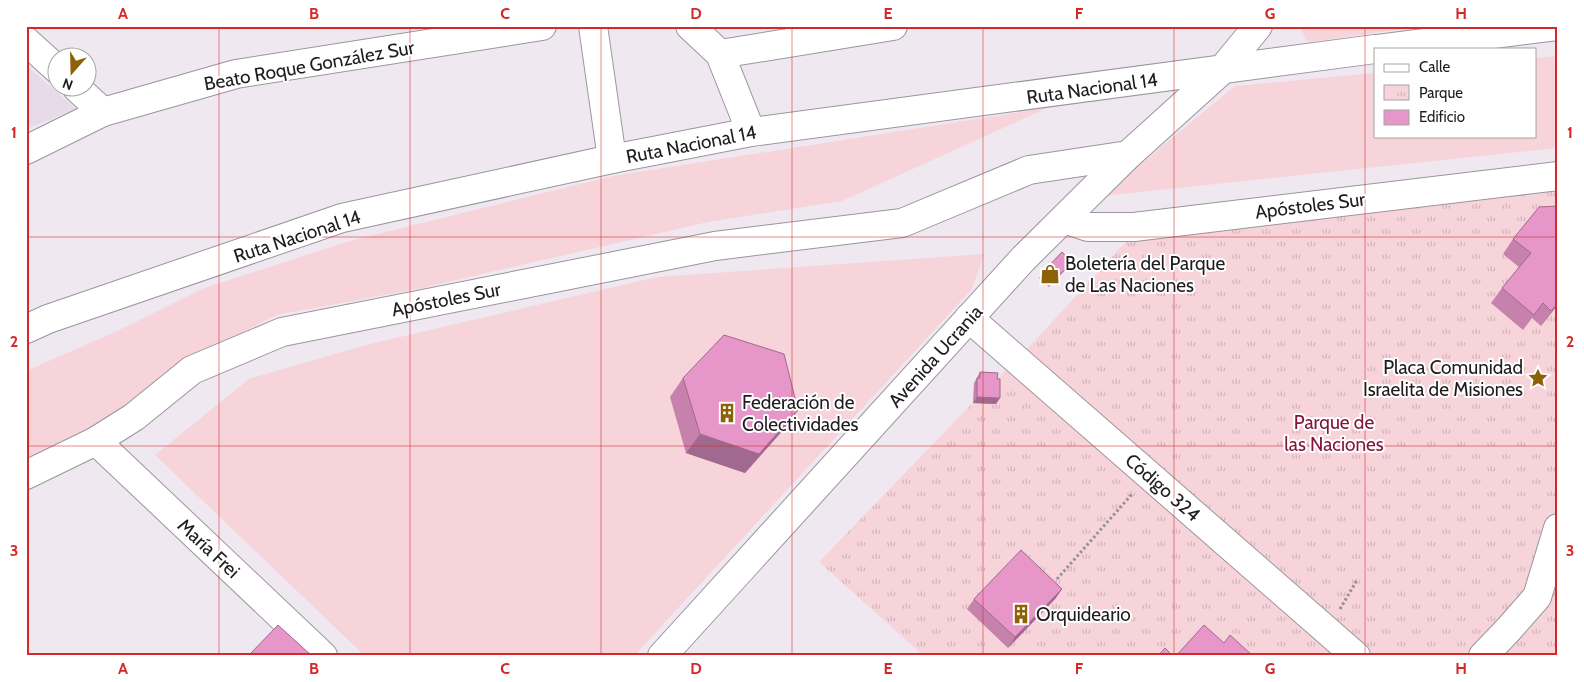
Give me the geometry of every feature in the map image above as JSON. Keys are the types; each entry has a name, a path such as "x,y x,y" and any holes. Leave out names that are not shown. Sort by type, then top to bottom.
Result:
{"main road":[{"path":"403,26 423,45"},
{"name":"Beato Roque González Sur","path":"26,150 103,112 236,74 542,26"},
{"path":"593,26 612,159"},
{"path":"690,26 720,54 751,132"},
{"path":"720,54 893,26"},
{"name":"Avenida Ucrania","path":"662,656 1023,260 1128,155 1221,71 1258,26"},
{"path":"1557,26 1558,30"},
{"name":"Ruta Nacional 14","path":"1385,48 1557,26"},
{"path":"26,41 48,61"},
{"name":"Ruta Nacional 14","path":"26,329 48,319 342,218 612,159 751,132 1374,49"},
{"path":"88,98 103,112"},
{"name":"Apóstoles Sur","path":"26,475 96,441 134,417 192,370 282,332 715,246 902,223 1029,170 1128,155"},
{"name":"Apóstoles Sur","path":"1064,219 1088,227 1134,227 1558,176"},
{"name":"Código 324","path":"970,318 1356,656"},
{"name":"María Frei","path":"96,441 323,656"},
{"path":"1483,656 1537,597 1558,528"}],"path":[{"path":"1057,579 1149,475"},
{"path":"1328,631 1357,580"}],"shaded area":[{"path":"26,65 48,84 48,98 64,98 76,109 26,129"}],"green space":[{"path":"1299,26 1426,26 1308,42"},
{"path":"1558,56 1558,148 1102,196 1235,86 1374,73 1374,138 1536,138 1536,58"},
{"path":"1047,108 842,201 708,222 417,289 276,315 165,373 95,433 26,477 26,371 115,332 204,288 353,240 613,176"},
{"name":"Parque de las Naciones","path":"1558,185 1558,656 924,656 819,562 991,384 1017,360 1135,232"},
{"path":"984,254 972,289 634,656 365,656 155,455 249,379 366,345 657,277"}],"building":[{"path":"1558,206 1558,303 1551,311 1543,303 1534,315 1502,288 1531,253 1513,239 1539,207"},
{"path":"1062,252 1072,262 1053,282 1043,272"},
{"name":"Federación de Colectividades","path":"724,335 784,354 798,410 759,454 700,434 683,378"},
{"path":"980,372 998,373 997,379 1000,379 1000,398 977,397 977,378 980,378"},
{"path":"1021,550 1062,589 1015,637 974,599"},
{"path":"278,625 312,656 250,656"},
{"path":"1204,625 1224,643 1230,635 1253,656 1176,656"},
{"path":"1165,648 1173,656 1158,656"}],"place":[{"name":"Boletería del Parque de Las Naciones","path":"1050,274"},
{"name":"Placa Comunidad Israelita de Misiones","path":"1538,378"},
{"name":"Federación de Colectividades","path":"727,413"},
{"name":"Orquideario","path":"1021,614"}]}
